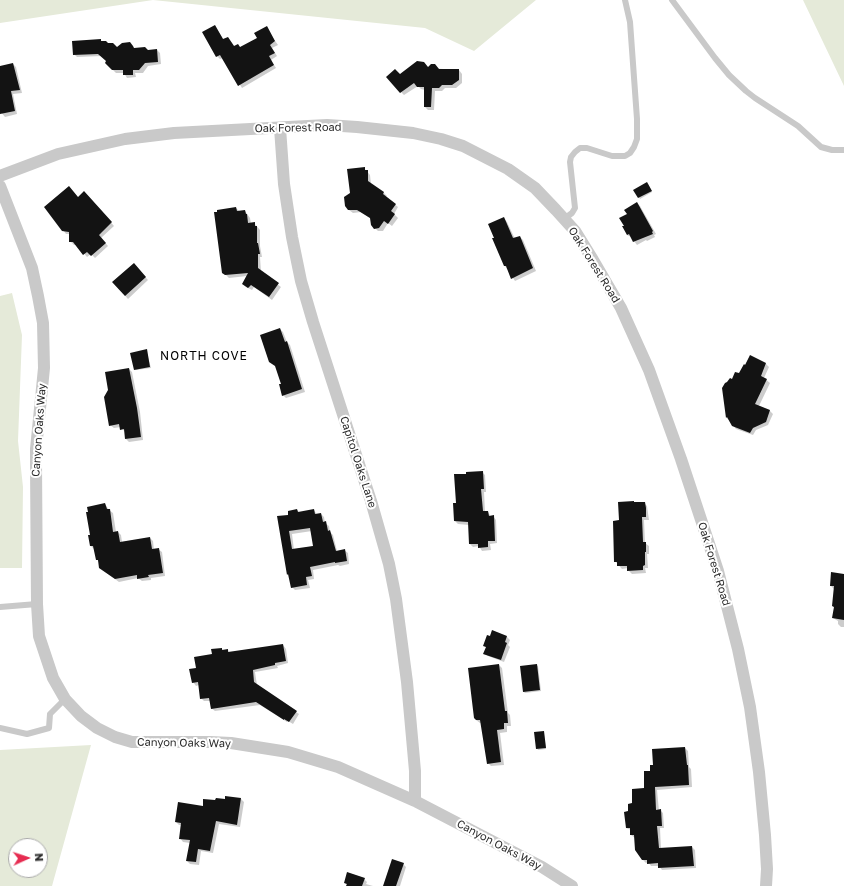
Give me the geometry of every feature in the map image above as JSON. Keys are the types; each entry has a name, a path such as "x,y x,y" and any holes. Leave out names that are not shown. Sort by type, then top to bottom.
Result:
{"street":[{"name":"Oak Forest Road","path":"0,176 58,154 125,139 174,133 327,126 357,127 413,133 441,139 463,146 508,169 535,188 575,231 621,308 649,370 681,459 718,571 738,649 750,707 760,780 767,869 766,886"},
{"name":"Capitol Oaks Lane","path":"280,128 285,192 301,281 371,501 396,599 407,682 415,771 415,801"},
{"name":"Canyon Oaks Way","path":"0,186 32,268 43,322 44,368 36,449 37,604 39,636 43,653 53,678 65,699 81,716 97,728 115,737 132,742 232,743 288,752 338,767 415,801 542,867 572,886"}],"lane":[{"path":"564,219 572,213 575,208 570,162 571,157 575,152 580,148 588,148 612,156 625,156 630,153 637,139 630,22 625,0"},
{"path":"672,0 715,58 729,75 746,91 798,126 821,147 832,150 844,150"},
{"path":"0,607 37,604"},
{"path":"0,728 27,734 50,728 50,714 65,699"}],"green space":[{"path":"0,0 153,0 0,23"},
{"path":"153,0 536,0 474,51 425,28"},
{"path":"803,0 844,0 844,86"},
{"path":"12,293 22,335 18,441 23,487 22,568 0,568 0,296"},
{"path":"91,745 52,886 0,886 0,750"}],"building":[{"path":"215,25 223,39 228,37 234,46 238,44 240,47 257,38 254,33 267,26 275,41 270,45 275,53 269,56 274,65 238,86 220,55 216,57 202,32"},
{"path":"101,39 101,41 113,43 117,47 122,43 130,42 134,48 145,47 148,50 157,49 158,62 145,63 139,70 133,70 133,75 123,75 123,70 112,70 105,63 106,61 98,54 73,55 72,41"},
{"path":"417,61 424,62 428,67 431,64 435,64 439,69 459,69 459,80 452,85 442,85 439,88 432,88 431,107 424,107 424,87 417,87 414,83 400,93 386,77 395,69 400,74"},
{"path":"13,63 20,90 11,91 15,111 0,114 0,66"},
{"path":"365,167 365,170 368,170 368,181 384,192 383,194 396,204 391,211 395,214 388,224 384,221 379,228 374,229 371,225 370,218 357,210 348,210 345,206 344,197 350,193 347,169"},
{"path":"647,182 652,191 638,198 633,190"},
{"path":"69,186 78,197 84,191 112,222 99,235 106,243 91,256 87,252 83,255 73,242 69,242 69,232 62,231 44,207"},
{"path":"637,202 653,231 653,234 633,242 629,234 627,235 619,218 627,214 624,210"},
{"path":"236,207 237,211 245,210 248,223 255,222 255,226 257,226 257,243 260,254 258,254 258,268 279,283 269,297 251,285 248,288 242,284 248,273 225,275 222,273 214,212 217,212 217,210"},
{"path":"504,217 513,238 520,236 533,268 511,279 492,238 494,238 488,224"},
{"path":"134,263 146,277 125,296 112,282"},
{"path":"280,328 285,342 287,341 302,389 282,396 279,384 281,384 275,366 269,362 260,335"},
{"path":"147,349 150,367 134,370 130,353"},
{"path":"750,355 766,363 761,376 767,379 755,404 770,410 766,422 753,428 750,433 732,426 727,417 726,418 722,388 730,378 732,379 735,372 739,373"},
{"path":"129,368 141,437 125,439 124,429 120,430 119,424 109,426 104,397 108,390 105,372"},
{"path":"483,471 484,489 481,489 483,511 488,511 489,516 494,515 495,541 488,541 488,547 478,548 478,544 469,544 468,522 454,521 453,503 456,503 454,474 466,474 466,472"},
{"path":"618,502 645,502 646,517 642,517 643,542 646,542 645,565 643,566 643,570 627,571 627,566 617,566 617,562 614,562 613,521 619,520"},
{"path":"105,503 107,509 110,509 113,532 118,531 120,542 150,537 152,549 159,548 163,573 148,575 149,577 137,579 137,575 115,579 99,568 93,546 90,546 88,535 90,535 86,512 88,512 87,507"},
{"path":"297,509 298,512 314,509 315,514 321,513 323,522 326,521 328,531 330,530 336,551 345,549 347,561 310,567 312,576 306,577 307,585 291,588 288,574 287,575 277,516 288,515 288,511","holes":["310,528 313,546 292,549 289,531"]},
{"path":"831,572 844,574 844,620 832,618 834,607 832,606 834,586 830,586"},
{"path":"492,630 507,636 505,642 507,643 501,660 483,654 486,647 483,646 487,635 490,636"},
{"path":"283,644 286,661 253,670 254,682 297,711 289,722 256,702 211,709 209,698 200,699 198,682 192,683 189,669 196,668 194,657 212,654 211,649 228,649 228,652"},
{"path":"499,664 508,723 504,723 504,729 497,730 501,762 487,764 480,720 476,720 474,718 468,668"},
{"path":"537,664 540,690 523,692 520,666"},
{"path":"544,731 546,748 536,749 534,732"},
{"path":"685,747 689,785 655,787 656,810 661,809 662,826 657,826 659,848 692,846 694,866 658,868 658,863 647,864 647,860 642,860 635,850 634,835 630,835 630,828 626,828 624,812 628,811 628,804 632,803 632,789 644,788 644,771 650,771 650,765 653,765 652,749"},
{"path":"225,796 241,798 237,825 216,821 210,851 198,849 196,862 186,861 190,840 179,839 181,823 175,822 178,802 203,806 203,799 225,799"},
{"path":"392,859 404,863 396,886 383,886"},
{"path":"347,872 365,878 362,886 346,886 347,884 344,883"}],"district":[{"name":"NORTH COVE","path":"204,356"}]}
